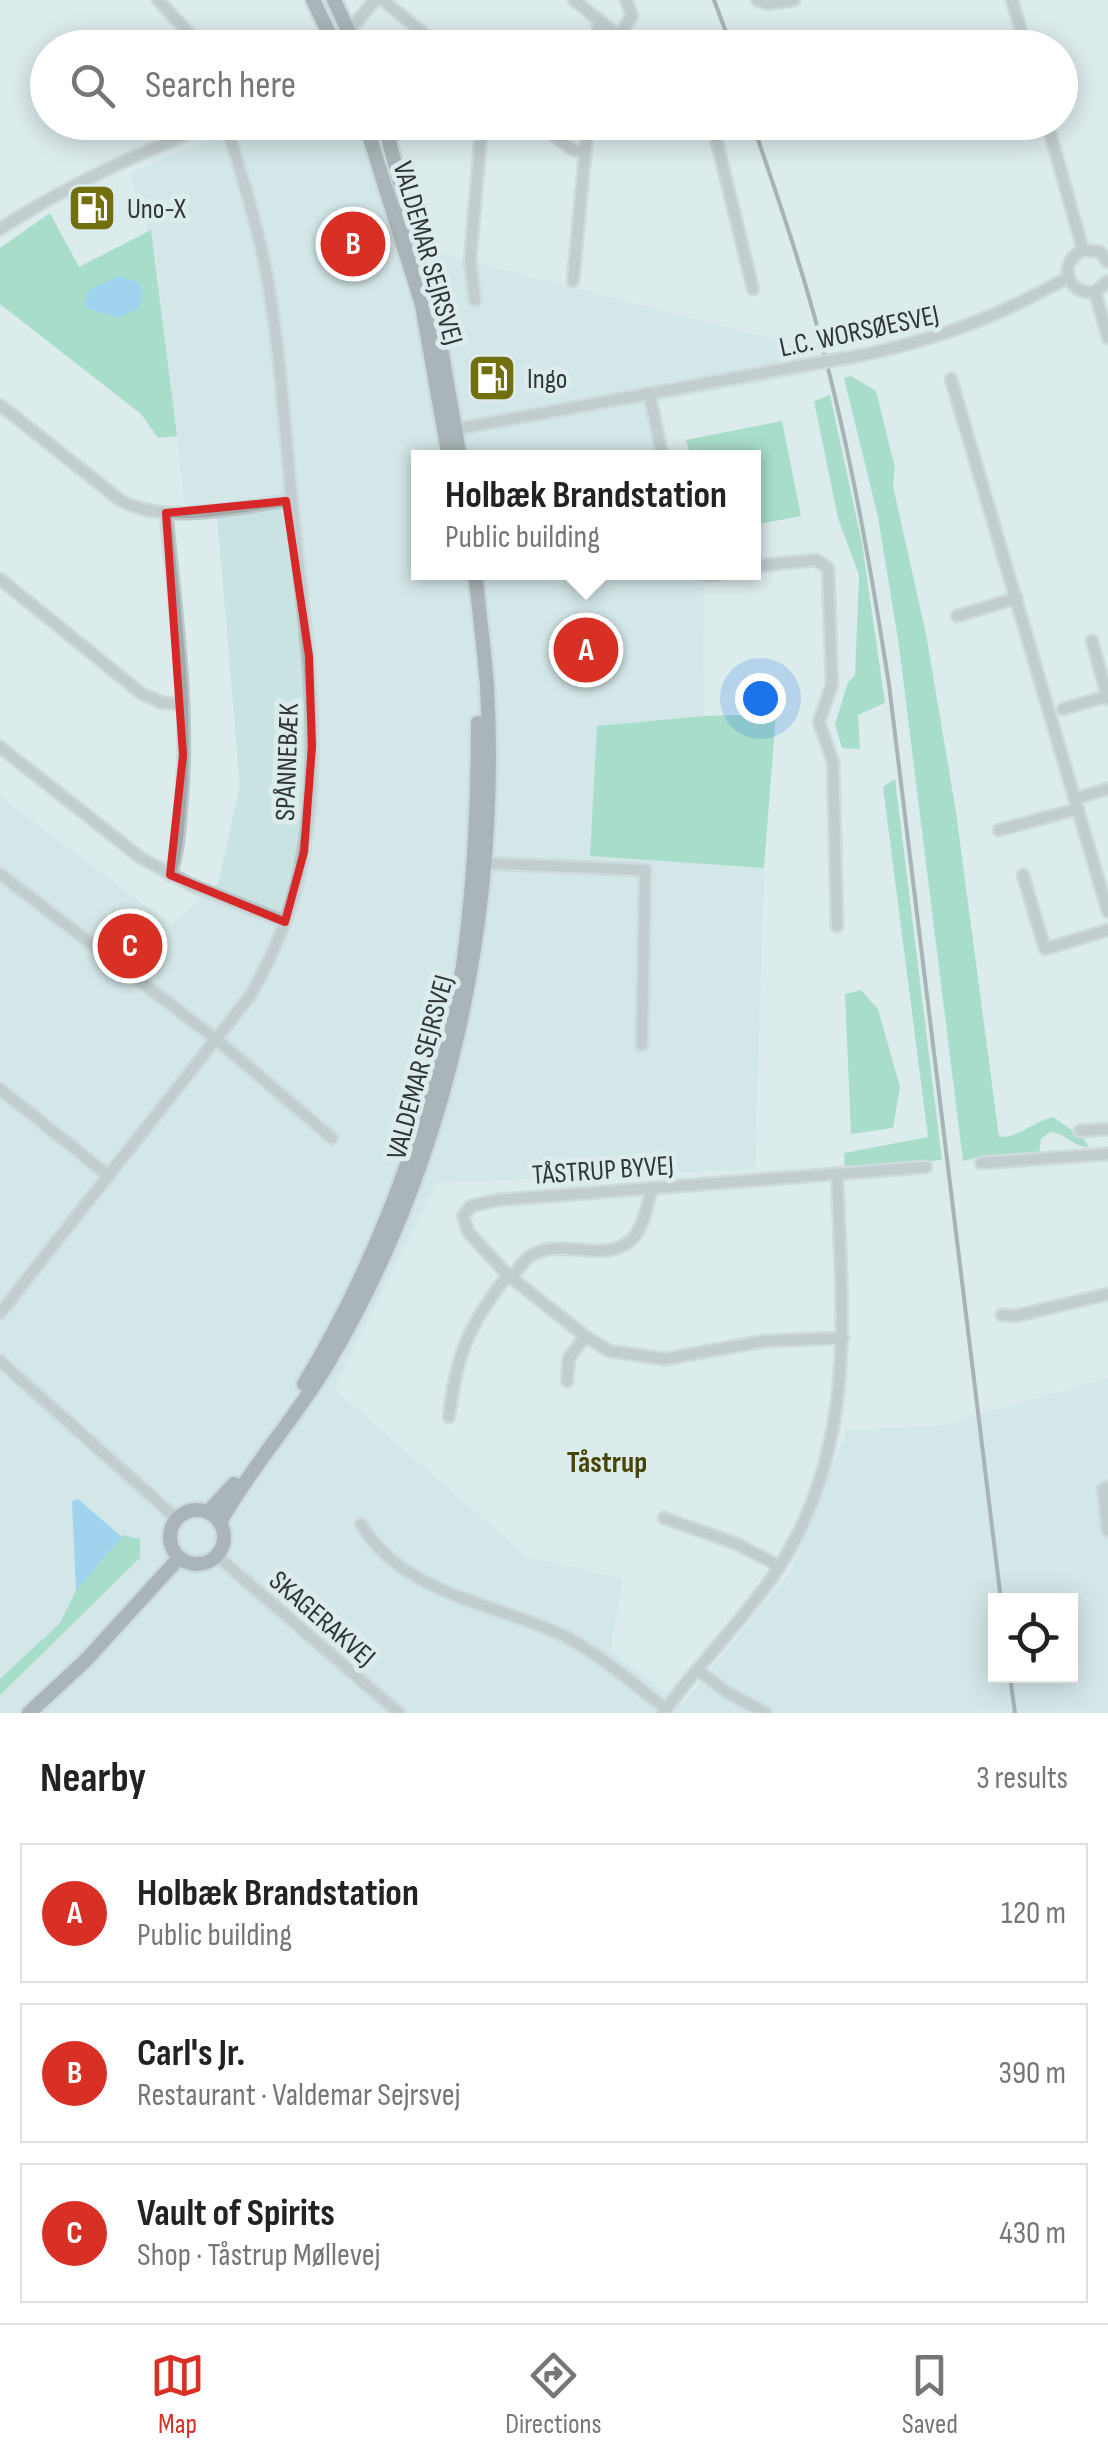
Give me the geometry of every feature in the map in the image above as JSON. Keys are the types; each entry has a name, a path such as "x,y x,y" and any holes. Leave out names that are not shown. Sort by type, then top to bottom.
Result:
{"main road":[{"path":"313,0 328,30"},
{"path":"334,0 348,30"},
{"name":"VALDEMAR SEJRSVEJ","path":"370,140 413,271 457,450"},
{"name":"VALDEMAR SEJRSVEJ","path":"389,140 437,325 449,450"},
{"name":"VALDEMAR SEJRSVEJ","path":"468,580 478,686 478,863"},
{"name":"VALDEMAR SEJRSVEJ","path":"214,1517 327,1365 371,1282 409,1195 447,1080 471,970 488,770 486,685 476,580"},
{"path":"191,1511 214,1517 224,1533 217,1556 201,1564 179,1558 170,1540 176,1520 191,1511"},
{"path":"29,1713 85,1660 179,1558"}],"street":[{"path":"158,0 186,30"},
{"path":"351,30 375,0"},
{"path":"383,0 419,30"},
{"path":"574,0 612,30"},
{"path":"623,30 632,16 626,0"},
{"path":"758,0 768,4 794,0"},
{"path":"1012,0 1021,30"},
{"path":"598,30 599,20"},
{"path":"0,229 69,188 172,140"},
{"name":"SPÅNNEBÆK","path":"0,1313 250,996 285,922 304,852 312,746 309,656 264,264 231,140"},
{"path":"475,300 470,261 480,140"},
{"path":"560,140 573,150 584,152"},
{"path":"573,281 586,140"},
{"path":"716,140 753,289"},
{"path":"1052,140 1083,250"},
{"path":"1108,262 1100,252 1083,250 1067,264 1068,278 1076,289 1095,292 1108,281"},
{"name":"L.C. WORSØESVEJ","path":"450,430 863,355 966,329 1068,278"},
{"path":"1095,292 1108,338"},
{"path":"951,379 1017,598 1057,711 1077,803 1108,912"},
{"path":"649,394 661,450"},
{"path":"0,405 120,500 142,510 166,512 292,500"},
{"path":"166,512 183,704 182,797 170,875"},
{"path":"761,565 816,560 828,568 832,684 819,725 833,762 837,926"},
{"path":"0,580 142,694 163,703 183,704"},
{"path":"956,616 1017,598"},
{"path":"1057,711 1108,697 1092,641"},
{"path":"0,747 135,854 170,875 285,922"},
{"path":"999,830 1108,789"},
{"path":"478,863 645,870 642,1045"},
{"path":"0,874 217,1040 332,1138"},
{"path":"1023,875 1045,948 1108,930"},
{"path":"0,1089 109,1176"},
{"path":"1080,1131 1108,1129"},
{"path":"981,1164 1108,1154"},
{"name":"TÅSTRUP BYVEJ","path":"843,1338 765,1341 665,1359 616,1354 585,1336 510,1277 466,1228 464,1216 472,1206 553,1194 926,1167"},
{"path":"361,1524 381,1550 414,1574 467,1601 574,1642 665,1711 780,1566 804,1523 832,1445 843,1338 838,1174"},
{"path":"449,1417 454,1373 465,1338 484,1304 528,1258 540,1252 609,1250 629,1242 639,1229 652,1188"},
{"path":"1002,1315 1016,1316 1108,1294"},
{"path":"567,1381 569,1358 585,1336"},
{"path":"0,1360 176,1520"},
{"path":"1108,1487 1103,1489 1108,1531"},
{"path":"664,1518 732,1542 780,1566"},
{"name":"SKAGERAKVEJ","path":"217,1556 399,1713"},
{"path":"699,1672 766,1713"}],"highlighted area":[{"path":"286,501 309,656 312,746 304,852 285,922 170,875 183,755 166,513"}],"shaded area":[{"path":"207,140 363,140 397,242 792,344 801,351 806,375 661,400 657,411 666,450 411,450 411,580 703,580 704,716 597,727 731,867 764,868 755,1169 437,1183 334,1389 526,1556 623,1579 610,1651 683,1704 791,1571 847,1430 938,1426 1108,1378 1108,1713 0,1713 0,796 171,925 218,884 240,786 217,516 185,503 155,252 129,174"}],"green space":[{"path":"50,213 79,267 151,230 177,436 158,438 141,414 0,304 0,248"},
{"path":"851,376 876,391 895,468 893,486 926,634 956,812 999,1137 1014,1135 1053,1117 1082,1137 1089,1147 1050,1132 1041,1139 1039,1154 963,1161 899,646 878,517 844,378"},
{"path":"830,395 862,543 885,703 858,715 860,749 842,748 835,724 848,682 855,675 859,575 838,518 814,401"},
{"path":"782,421 801,516 761,524 761,450 689,450 686,440"},
{"path":"776,714 764,868 590,856 597,726"},
{"path":"895,779 942,1160 845,1169 844,1153 928,1137 883,787"},
{"path":"861,990 878,1009 900,1087 893,1128 851,1134 845,994"},
{"path":"123,1535 140,1539 140,1558 0,1695 0,1679 60,1623 76,1591"}],"water":[{"path":"120,276 139,283 143,292 140,308 119,318 86,308 84,302 90,289"},
{"path":"78,1499 122,1537 76,1591 72,1501"}],"railway":[{"path":"714,0 725,30"},
{"path":"758,140 832,383 875,598 889,685 1000,1593"},
{"path":"1011,1683 1015,1713"}],"place":[{"name":"Uno-X","path":"92,208"},
{"name":"Carl's Jr.","path":"353,244"},
{"name":"Ingo","path":"492,378"},
{"name":"Holbæk Brandstation","path":"586,650"},
{"name":"Vault of Spirits","path":"130,946"}],"district":[{"name":"Tåstrup","path":"607,1462"}]}
